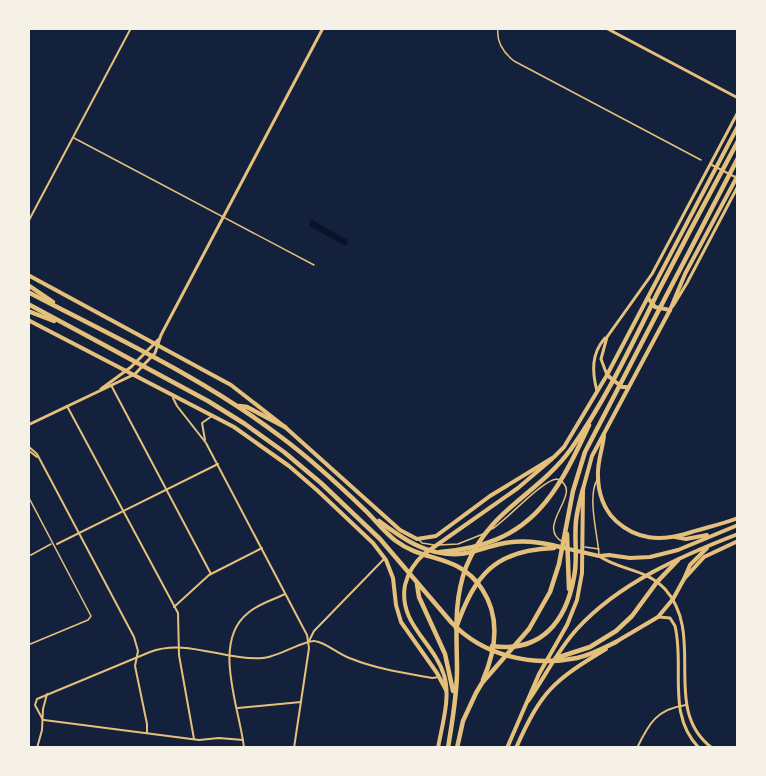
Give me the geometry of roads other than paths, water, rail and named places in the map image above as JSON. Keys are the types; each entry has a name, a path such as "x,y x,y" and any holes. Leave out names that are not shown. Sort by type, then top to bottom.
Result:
{"highway":[{"path":"440,552 470,547 508,534 533,518 554,493 738,141"},
{"path":"482,683 521,639 542,608 556,574 573,491 588,445 738,158"},
{"path":"28,285 67,312"},
{"path":"28,292 190,377 237,406 300,451 404,547 448,561 467,573 485,594 494,622 494,651 482,683 466,711 457,747"},
{"path":"28,304 197,394 262,436 303,467 363,522 458,630 482,645 508,657 548,660 578,658 616,642"},
{"path":"28,311 68,326"},
{"path":"237,406 247,407 285,427"},
{"path":"448,747 457,676 455,632 459,590 467,564 478,543 504,512 545,478 560,462 596,411"},
{"path":"482,645 513,647 539,638 558,621 574,578 576,519 583,489"},
{"path":"368,513 408,542 440,552 463,554 517,541 538,542 560,548"},
{"path":"567,529 569,596"},
{"path":"455,632 465,602 473,588 495,565 523,551 560,548"},
{"path":"548,660 584,649 611,635 632,616 662,576 678,560"},
{"path":"417,584 419,597 443,649 454,698"}],"main road":[{"path":"438,747 446,705 446,680 441,666 407,613 405,588 411,569 424,554 549,464 569,440 608,375 738,126"},
{"path":"507,747 542,668 574,610 580,585 582,561 583,489 592,456 738,177"},
{"path":"28,275 231,385 285,427 408,536 428,538 438,534 490,496 554,457"},
{"path":"647,297 655,306 670,310"},
{"path":"28,320 128,370 212,416 247,436 298,473 373,543 385,558 393,578 396,605 401,622 446,690"},
{"path":"608,375 622,387 628,387"},
{"path":"605,433 598,478 600,493 605,506 621,525 644,537 659,539 675,537 738,518"},
{"path":"560,548 599,556 638,558 656,556 678,550 738,525"},
{"path":"675,537 686,539 714,534"},
{"path":"528,701 561,649 577,629 599,608 617,594 694,551 738,534"},
{"path":"684,579 707,555 738,541"},
{"path":"516,747 535,709 551,687 569,672 658,616 673,599 690,565 709,545"}],"street":[{"path":"28,222 131,28"},
{"path":"28,425 135,374 150,359 323,28"},
{"path":"606,28 738,98"},
{"path":"598,392 593,364 597,349 652,274 738,112"},
{"path":"710,164 738,177"},
{"path":"670,310 682,292 738,186"},
{"path":"607,337 601,359 608,375"},
{"path":"99,390 128,370 156,344"},
{"path":"109,382 211,574"},
{"path":"172,395 177,406 206,443 218,464 309,641"},
{"path":"67,406 179,619 179,648 194,739"},
{"path":"206,443 202,424 204,420 212,416"},
{"path":"28,446 36,451 134,638 138,651 135,666 147,733"},
{"path":"28,450 39,459"},
{"path":"55,544 218,464"},
{"path":"174,607 211,574 262,548"},
{"path":"599,556 648,575 673,599 684,627 686,705 694,729 701,739 712,747"},
{"path":"294,747 309,641 314,631 385,558"},
{"path":"244,747 230,673 234,633 243,617 255,608 285,594"},
{"path":"658,616 670,618 676,628 679,706 687,732 699,747"},
{"path":"44,720 35,702 37,699 162,648 179,648 252,658 285,653 309,641 317,641 345,657 367,664 434,678 439,677"},
{"path":"37,747 44,720 43,709 47,694"},
{"path":"237,708 301,702"},
{"path":"637,747 646,729 656,717 669,709 686,705"},
{"path":"44,720 194,739 243,740"}],"lane":[{"path":"498,28 498,38 502,48 514,61 701,160"},
{"path":"73,137 314,265"},
{"path":"598,478 593,492 599,556"},
{"path":"417,538 422,543 447,545 462,543 478,537 507,519 547,481 555,479 563,482 566,491 564,501 554,521 555,536 562,542 599,549"},
{"path":"28,496 91,617 28,645"},
{"path":"28,554 31,555 55,544"}],"water":[{"path":"312,220 348,240 347,245 309,226"}]}
